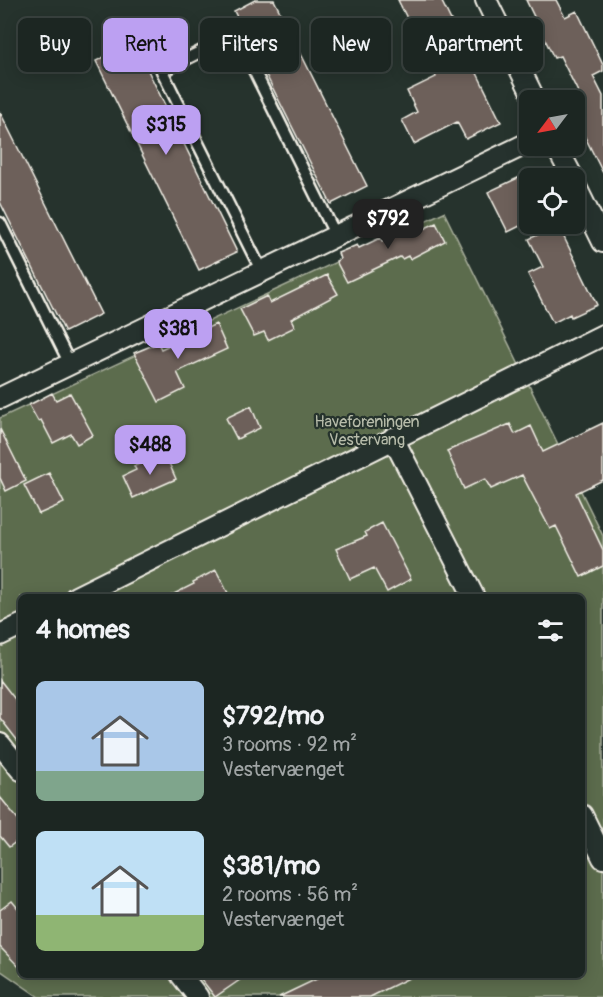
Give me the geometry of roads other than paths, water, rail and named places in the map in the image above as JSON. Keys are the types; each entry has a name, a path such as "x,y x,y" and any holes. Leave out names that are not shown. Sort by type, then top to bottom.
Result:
{"street":[{"path":"486,0 530,90"},
{"path":"0,398 519,147"},
{"path":"585,203 603,240"},
{"path":"82,594 603,334"},
{"path":"393,438 472,594"},
{"path":"0,635 18,626"},
{"path":"0,744 18,766"},
{"path":"585,821 603,858"},
{"path":"183,978 198,997"}],"lane":[{"path":"262,272 162,71 236,34 336,236"},
{"path":"0,223 70,364"}],"park label":[{"name":"Haveforeningen Vestervang","path":"367,430"}]}
